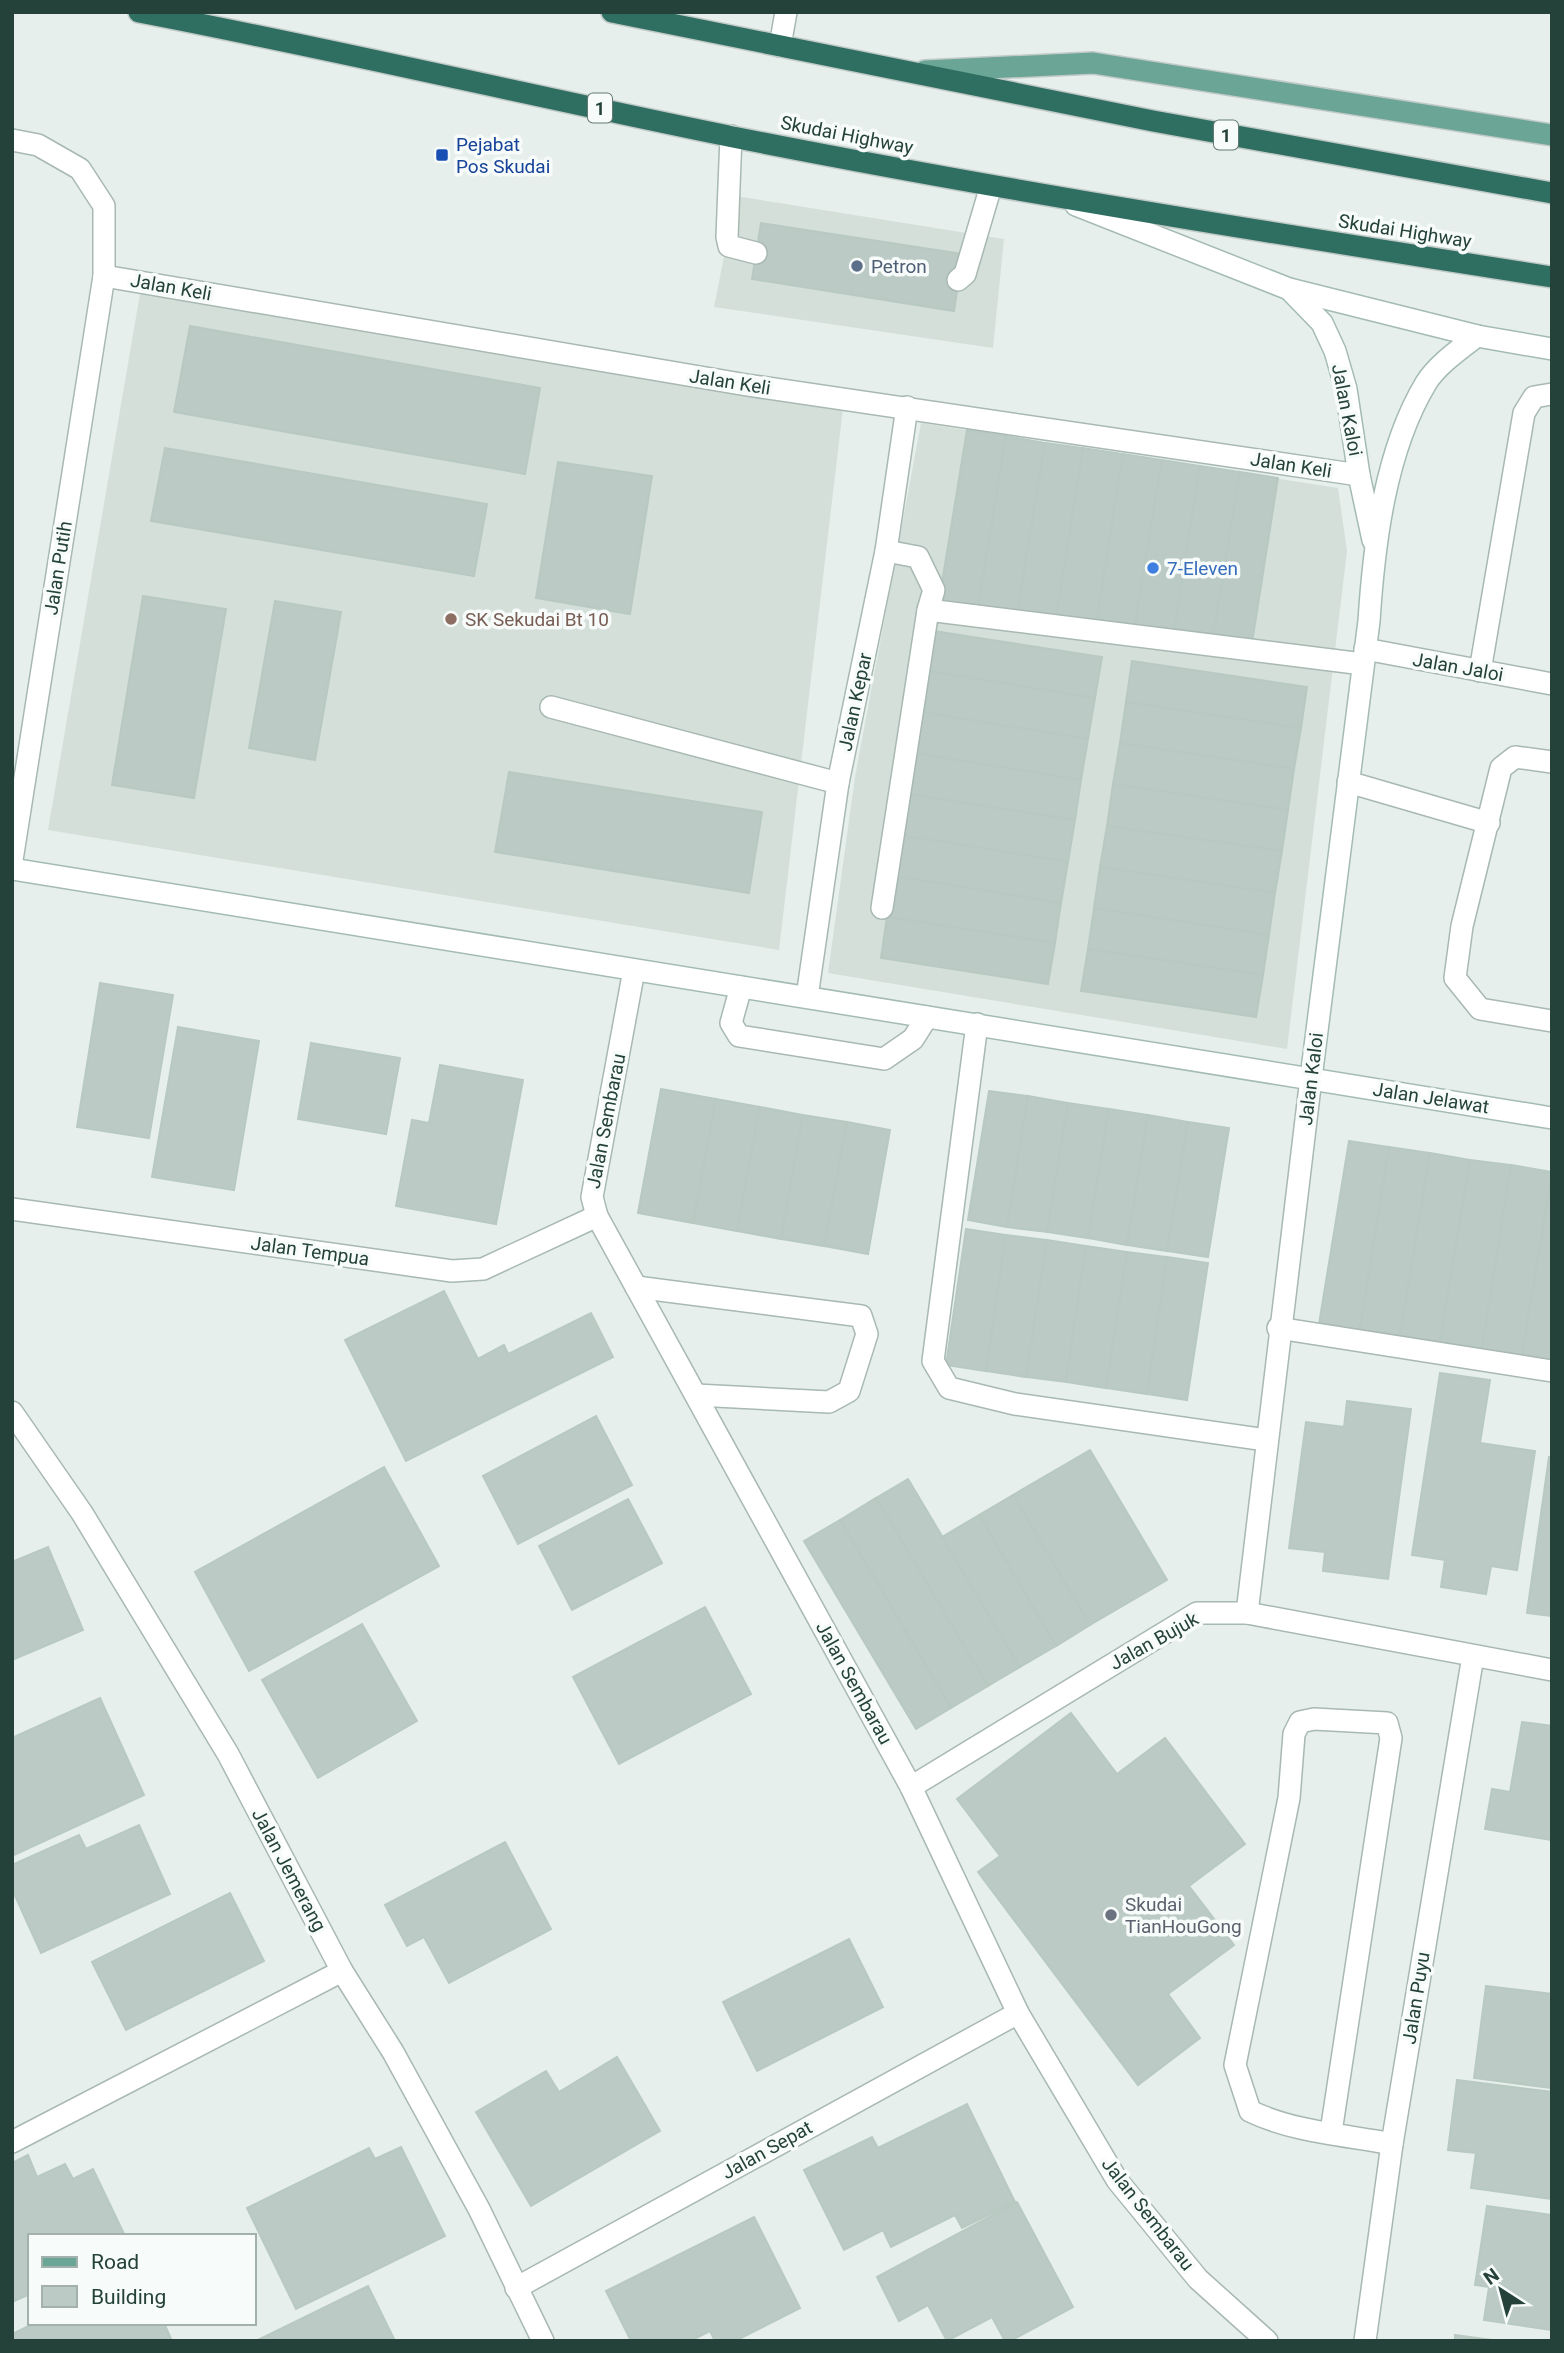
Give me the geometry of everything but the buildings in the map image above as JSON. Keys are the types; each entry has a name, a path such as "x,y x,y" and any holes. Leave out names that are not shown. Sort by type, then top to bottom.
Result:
{"highway":[{"name":"Skudai Highway","path":"139,12 320,47 731,136 991,186 1552,277"},
{"name":"1","path":"612,12 1167,124 1552,192"}],"main road":[{"path":"902,72 1093,63 1552,135"}],"street":[{"path":"780,46 786,12"},
{"path":"731,136 727,237 729,246 756,253"},
{"name":"Jalan Putih","path":"12,140 38,145 80,169 104,206 104,276 12,860"},
{"path":"958,280 965,274 991,186"},
{"path":"1061,199 1289,289 1477,335 1552,349"},
{"name":"Jalan Keli","path":"104,276 747,385 1359,475"},
{"name":"Jalan Kaloi","path":"1289,289 1322,323 1335,351 1346,389 1359,475 1374,545"},
{"name":"Jalan Kaloi","path":"1247,1613 1278,1328 1364,656 1374,545 1408,420 1427,381 1477,335"},
{"path":"1480,671 1524,413 1534,397 1552,394"},
{"name":"Jalan Kepar","path":"807,997 838,783 886,551 907,407"},
{"path":"882,908 928,610 934,590 918,556 886,551"},
{"name":"Jalan Jaloi","path":"928,610 1364,656 1480,671 1552,684"},
{"path":"551,707 838,783"},
{"path":"1552,762 1515,757 1501,768 1462,926 1455,978 1480,1009 1552,1021"},
{"path":"1348,782 1489,822"},
{"name":"Jalan Jelawat","path":"12,869 1552,1118"},
{"name":"Jalan Sembarau","path":"634,970 592,1196 597,1216 911,1787 1018,2013 1117,2180 1198,2279 1267,2341"},
{"path":"741,987 731,1023 739,1036 884,1059 913,1039 927,1017"},
{"path":"977,1024 933,1361 950,1388 1015,1404 1266,1440"},
{"name":"Jalan Tempua","path":"12,1209 452,1271 483,1269 597,1216"},
{"path":"636,1287 862,1316 867,1334 849,1391 829,1402 696,1395"},
{"path":"1278,1328 1552,1371"},
{"name":"Jalan Jemerang","path":"12,1412 82,1513 228,1754 342,1971 393,2052 455,2163 543,2341"},
{"name":"Jalan Bujuk","path":"911,1787 1197,1613 1247,1613 1552,1670"},
{"name":"Jalan Puyu","path":"1365,2341 1392,2144 1473,1656"},
{"path":"1331,2132 1391,1738 1387,1723 1314,1719 1300,1722 1294,1734 1289,1798 1235,2065 1250,2110 1270,2120 1331,2132 1392,2144"},
{"path":"12,2142 342,1971"},
{"name":"Jalan Sepat","path":"516,2288 1018,2013"}],"shaded area":[{"path":"736,196 1004,239 993,348 714,307"},
{"name":"SK Sekudai Bt 10","path":"141,288 843,408 779,950 48,830"},
{"path":"921,423 1338,488 1347,551 1287,1049 828,973 855,777"}],"place":[{"name":"Pejabat Pos Skudai","path":"442,155"},
{"name":"Petron","path":"857,266"},
{"name":"7-Eleven","path":"1153,568"},
{"name":"SK Sekudai Bt 10","path":"451,619"},
{"name":"Skudai TianHouGong","path":"1111,1915"}]}
